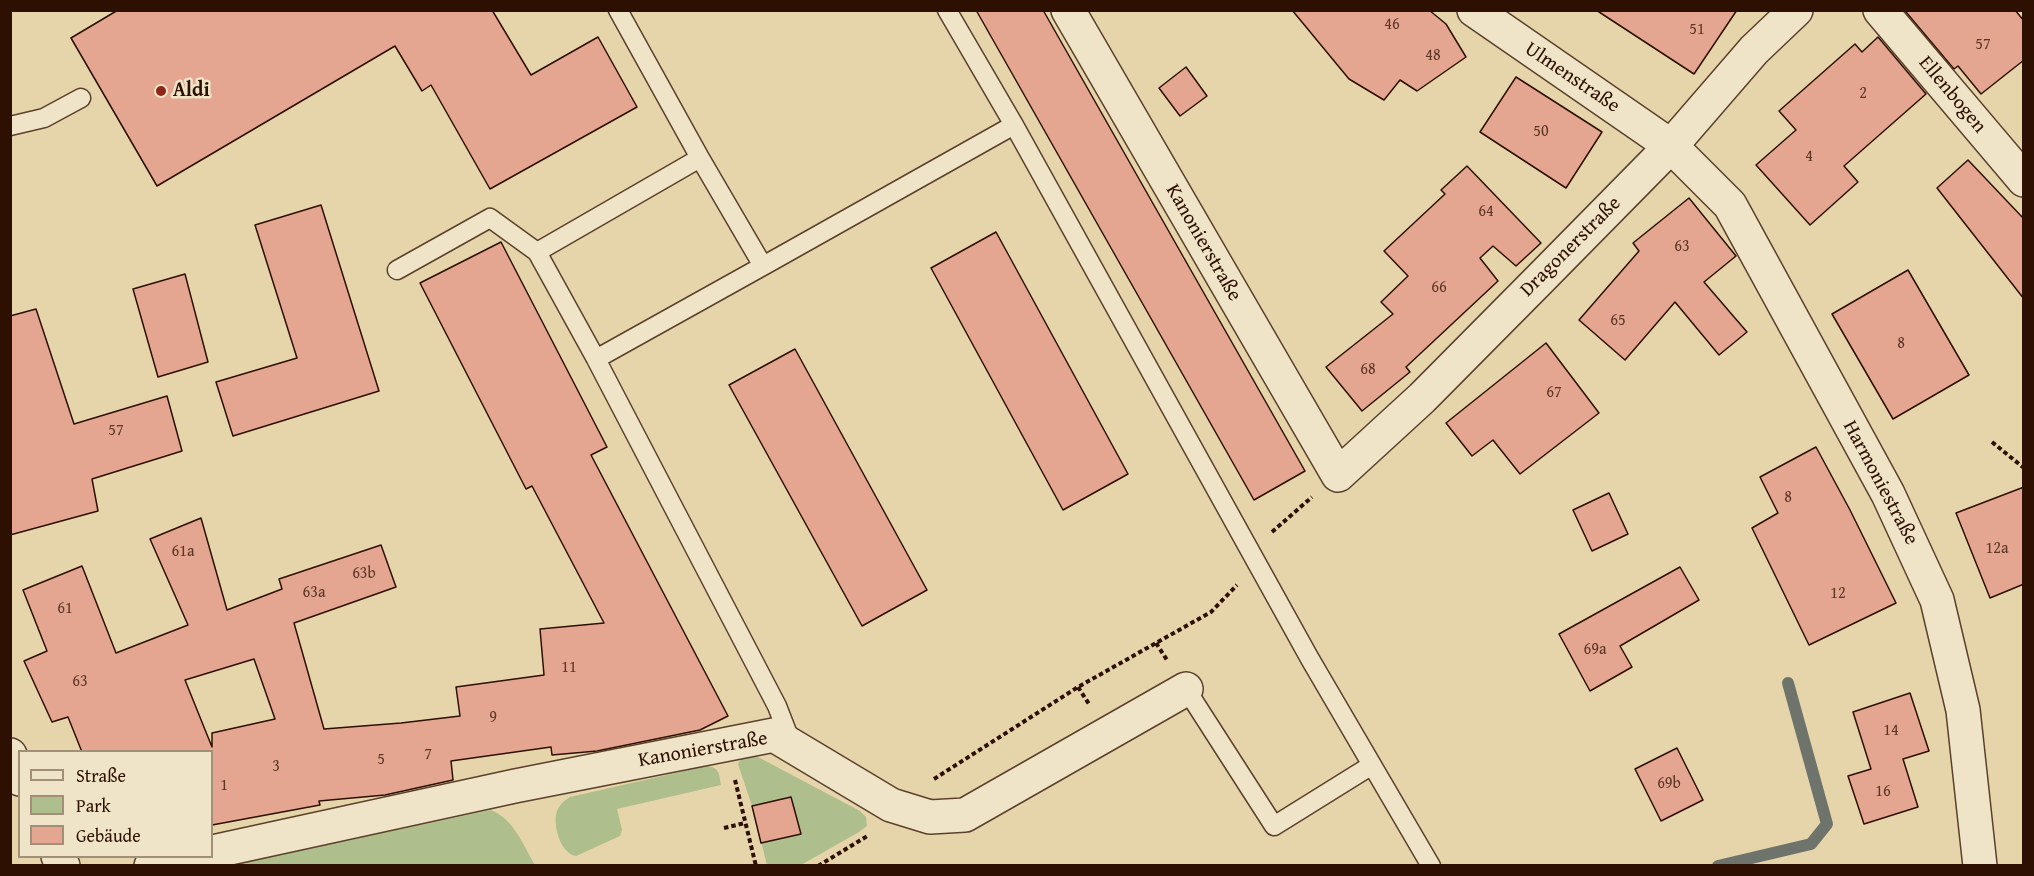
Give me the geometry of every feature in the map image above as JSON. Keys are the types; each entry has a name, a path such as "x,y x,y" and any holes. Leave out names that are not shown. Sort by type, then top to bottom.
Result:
{"street":[{"name":"Kanonierstraße","path":"1068,10 1338,475"},
{"name":"Ulmenstraße","path":"1474,10 1671,146"},
{"name":"Dragonerstraße","path":"1338,475 1430,389 1671,146 1754,50 1796,10"},
{"name":"Ellenbogen","path":"1880,10 2024,180"},
{"name":"Harmoniestraße","path":"1671,146 1730,205 1888,494 1933,590 1964,710 1980,866"},
{"name":"Kanonierstraße","path":"213,852 515,786 774,735 891,805 930,818 965,815 1186,688"},
{"path":"151,866 184,858"}],"lane":[{"path":"618,10 700,159 763,266"},
{"path":"947,10 1014,124 1257,564 1431,866"},
{"path":"10,126 44,118 81,98"},
{"path":"596,359 1014,124"},
{"path":"537,252 700,159"},
{"path":"397,270 490,218 537,252 596,359 777,706 792,745"},
{"path":"1186,688 1274,826 1371,765"}],"path":[{"path":"1992,442 2024,468"},
{"path":"818,866 878,830 891,805 1078,687 1211,612 1257,564 1265,540 1279,525 1338,475"},
{"path":"727,744 756,866"},
{"path":"724,828 745,823"}],"green space":[{"path":"743,756 758,757 860,811 866,817 867,826 801,865 767,865 752,806 738,764"},
{"path":"706,766 718,771 721,785 617,809 622,830 620,836 576,856 562,845 557,831 557,811 559,806 570,797"},
{"path":"491,810 512,826 535,865 227,866"}],"building":[{"path":"118,10 492,10 531,75 598,37 637,107 490,189 431,85 422,91 395,46 157,186 71,38"},
{"path":"976,10 1043,10 1305,471 1254,500"},
{"path":"1292,10 1429,10 1446,24 1466,57 1417,91 1400,80 1384,100 1349,79"},
{"path":"1596,10 1737,10 1694,74"},
{"path":"1907,10 2015,10 2024,21 2024,60 1981,94 1958,66 1954,69 1906,12"},
{"path":"1878,37 1926,94 1844,166 1858,182 1810,225 1756,165 1796,130 1779,111 1855,44 1862,52"},
{"path":"1186,67 1207,96 1180,116 1159,88"},
{"path":"1516,77 1602,132 1566,188 1480,132"},
{"path":"1968,160 2024,219 2024,299 1937,188"},
{"path":"1467,166 1541,243 1516,266 1493,246 1480,258 1498,281 1406,367 1410,372 1362,411 1326,367 1393,314 1381,302 1408,276 1384,251 1445,194 1441,190"},
{"path":"1689,198 1736,256 1704,282 1747,332 1719,355 1675,302 1625,360 1579,320 1639,251 1633,243"},
{"path":"321,205 379,391 233,436 216,382 297,358 255,225"},
{"path":"996,232 1128,474 1063,510 931,268"},
{"path":"501,242 607,447 591,455 728,716 700,730 597,751 552,755 551,747 451,761 453,780 385,795 319,801 320,805 213,825 213,750 81,750 68,717 52,722 24,661 47,651 23,590 82,566 116,653 188,625 150,539 201,518 227,610 282,589 279,579 381,545 396,587 294,623 324,729 460,716 456,687 544,675 540,629 604,623 532,486 526,489 420,283","holes":["254,659 275,719 212,733 212,747 185,680"]},
{"path":"1908,270 1969,375 1893,419 1832,314"},
{"path":"185,274 208,362 158,377 133,289"},
{"path":"36,309 74,424 167,396 182,451 92,479 98,511 10,535 10,316"},
{"path":"1546,343 1599,413 1520,474 1493,440 1472,456 1446,423"},
{"path":"795,349 927,590 862,626 729,385"},
{"path":"1816,447 1896,603 1809,645 1752,528 1778,513 1760,477"},
{"path":"2024,487 2024,584 1990,598 1956,513"},
{"path":"1609,493 1628,534 1592,551 1573,510"},
{"path":"1680,567 1699,600 1620,646 1632,667 1590,691 1559,634"},
{"path":"1910,693 1929,751 1903,759 1918,807 1864,824 1848,776 1871,769 1853,712"},
{"path":"1677,748 1703,800 1661,821 1635,769"},
{"path":"791,797 801,834 761,843 752,806"}],"waterway":[{"path":"1718,866 1811,844 1827,824 1788,683"}],"place":[{"name":"Aldi","path":"161,91"}]}
